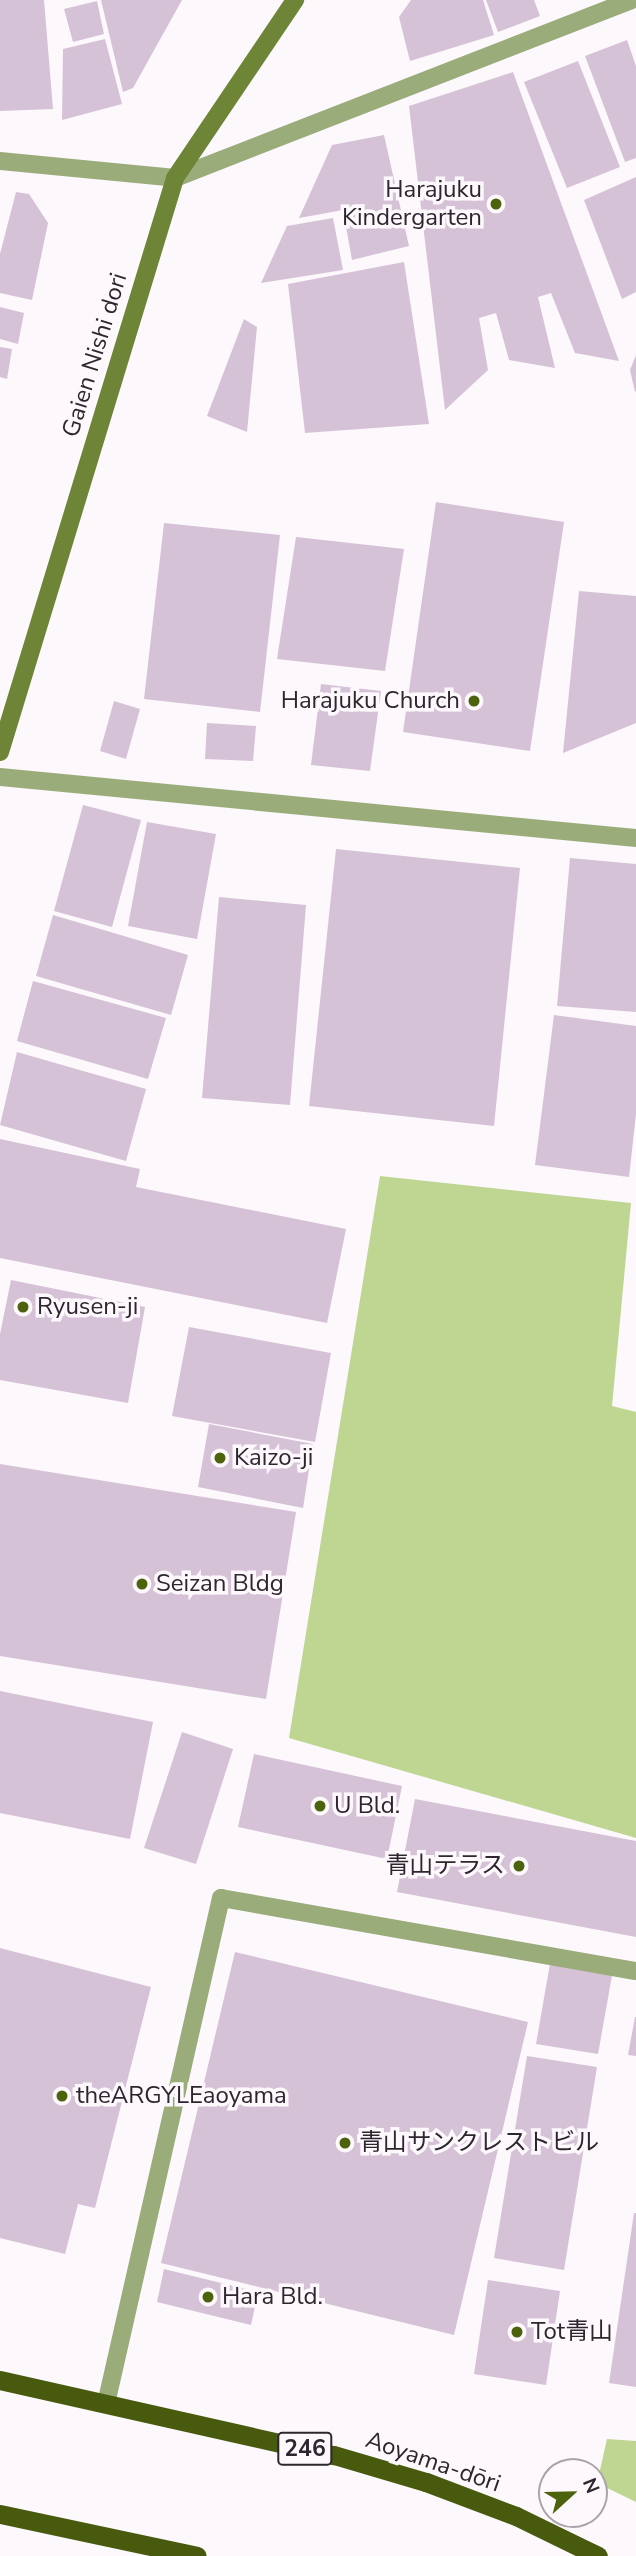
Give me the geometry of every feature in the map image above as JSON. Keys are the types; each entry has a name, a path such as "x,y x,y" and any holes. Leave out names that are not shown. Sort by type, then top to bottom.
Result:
{"highway":[{"name":"Aoyama-dōri","path":"0,2380 334,2455 426,2482 516,2516 598,2556"},
{"path":"0,2514 197,2556"}],"main road":[{"name":"Gaien Nishi dori","path":"0,752 175,178 295,0"}],"street":[{"path":"0,161 175,178 631,0"},
{"path":"0,776 636,838"},
{"path":"106,2404 221,1899 636,1971"}],"green space":[{"path":"380,1176 631,1203 612,1406 636,1412 636,1838 289,1738"},
{"path":"607,2439 636,2441 636,2502 608,2488 608,2458 603,2458"}],"building":[{"path":"0,0 44,0 53,109 0,111"},
{"path":"101,0 182,0 133,88 123,92"},
{"path":"411,0 483,0 494,35 410,61 399,17"},
{"path":"486,0 534,0 540,16 498,32"},
{"path":"97,1 104,34 73,42 64,9"},
{"path":"105,39 122,104 62,120 63,49"},
{"path":"627,40 636,66 636,158 625,162 585,56"},
{"path":"578,61 620,167 567,188 524,82"},
{"path":"513,72 619,361 575,353 551,293 538,297 555,368 509,360 496,313 479,318 488,370 445,410 409,106"},
{"path":"384,135 409,246 352,260 343,210 299,218 332,145"},
{"path":"636,177 636,292 622,299 584,200"},
{"path":"16,192 29,194 48,223 32,300 0,293 0,254"},
{"path":"333,218 343,270 261,283 287,226"},
{"path":"404,262 429,424 305,433 288,284"},
{"path":"0,307 24,313 18,344 0,339"},
{"path":"244,319 257,327 247,432 207,416"},
{"path":"0,347 12,349 7,379 0,377"},
{"path":"636,355 636,391 635,392 630,370"},
{"path":"436,502 564,522 530,751 403,732"},
{"path":"164,523 280,535 260,712 144,699"},
{"path":"296,537 404,549 385,671 277,659"},
{"path":"579,591 636,596 636,723 563,753"},
{"path":"321,684 381,691 370,771 311,765"},
{"path":"114,701 140,709 126,759 100,751"},
{"path":"207,723 256,726 253,761 205,759"},
{"path":"83,805 141,820 112,927 54,911"},
{"path":"147,822 216,834 197,939 128,926"},
{"path":"336,849 520,868 494,1126 309,1106"},
{"path":"570,858 636,864 636,1012 557,1006"},
{"path":"219,897 306,905 290,1105 202,1098"},
{"path":"53,915 188,955 171,1015 36,976"},
{"path":"33,981 166,1018 148,1079 17,1041"},
{"path":"554,1015 636,1026 636,1114 629,1177 535,1165"},
{"path":"17,1052 146,1089 126,1161 0,1125"},
{"path":"0,1139 140,1169 136,1187 346,1229 327,1323 0,1258"},
{"path":"11,1280 145,1307 128,1403 0,1380 0,1334"},
{"path":"189,1327 331,1353 315,1442 172,1416"},
{"path":"209,1424 313,1444 303,1508 198,1487"},
{"name":"Seizan Bldg","path":"0,1464 296,1512 266,1699 0,1656"},
{"path":"0,1691 153,1722 130,1839 0,1813"},
{"path":"182,1732 233,1749 196,1864 144,1848"},
{"name":"U Bld.","path":"254,1754 402,1786 387,1859 238,1827"},
{"name":"青山テラス","path":"415,1799 636,1841 636,1937 397,1892"},
{"name":"theARGYLEaoyama","path":"0,1948 151,1987 95,2208 78,2204 65,2254 0,2238"},
{"name":"青山サンクレストビル","path":"235,1952 528,2022 454,2335 161,2263"},
{"path":"551,1958 613,1970 598,2054 536,2044"},
{"path":"636,2017 636,2056 628,2055"},
{"path":"527,2056 597,2067 564,2270 494,2258"},
{"path":"636,2213 636,2387 609,2383"},
{"name":"Hara Bld.","path":"164,2269 258,2292 251,2325 157,2302"},
{"name":"Tot青山","path":"488,2280 560,2291 546,2385 474,2374"}],"place":[{"name":"Harajuku Kindergarten","path":"496,204"},
{"name":"Harajuku Church","path":"474,701"},
{"name":"Ryusen-ji","path":"23,1307"},
{"name":"Kaizo-ji","path":"220,1458"},
{"name":"Seizan Bldg","path":"142,1584"},
{"name":"U Bld.","path":"320,1806"},
{"name":"青山テラス","path":"519,1866"},
{"name":"theARGYLEaoyama","path":"62,2096"},
{"name":"青山サンクレストビル","path":"345,2143"},
{"name":"Hara Bld.","path":"208,2297"},
{"name":"Tot青山","path":"517,2332"}]}
